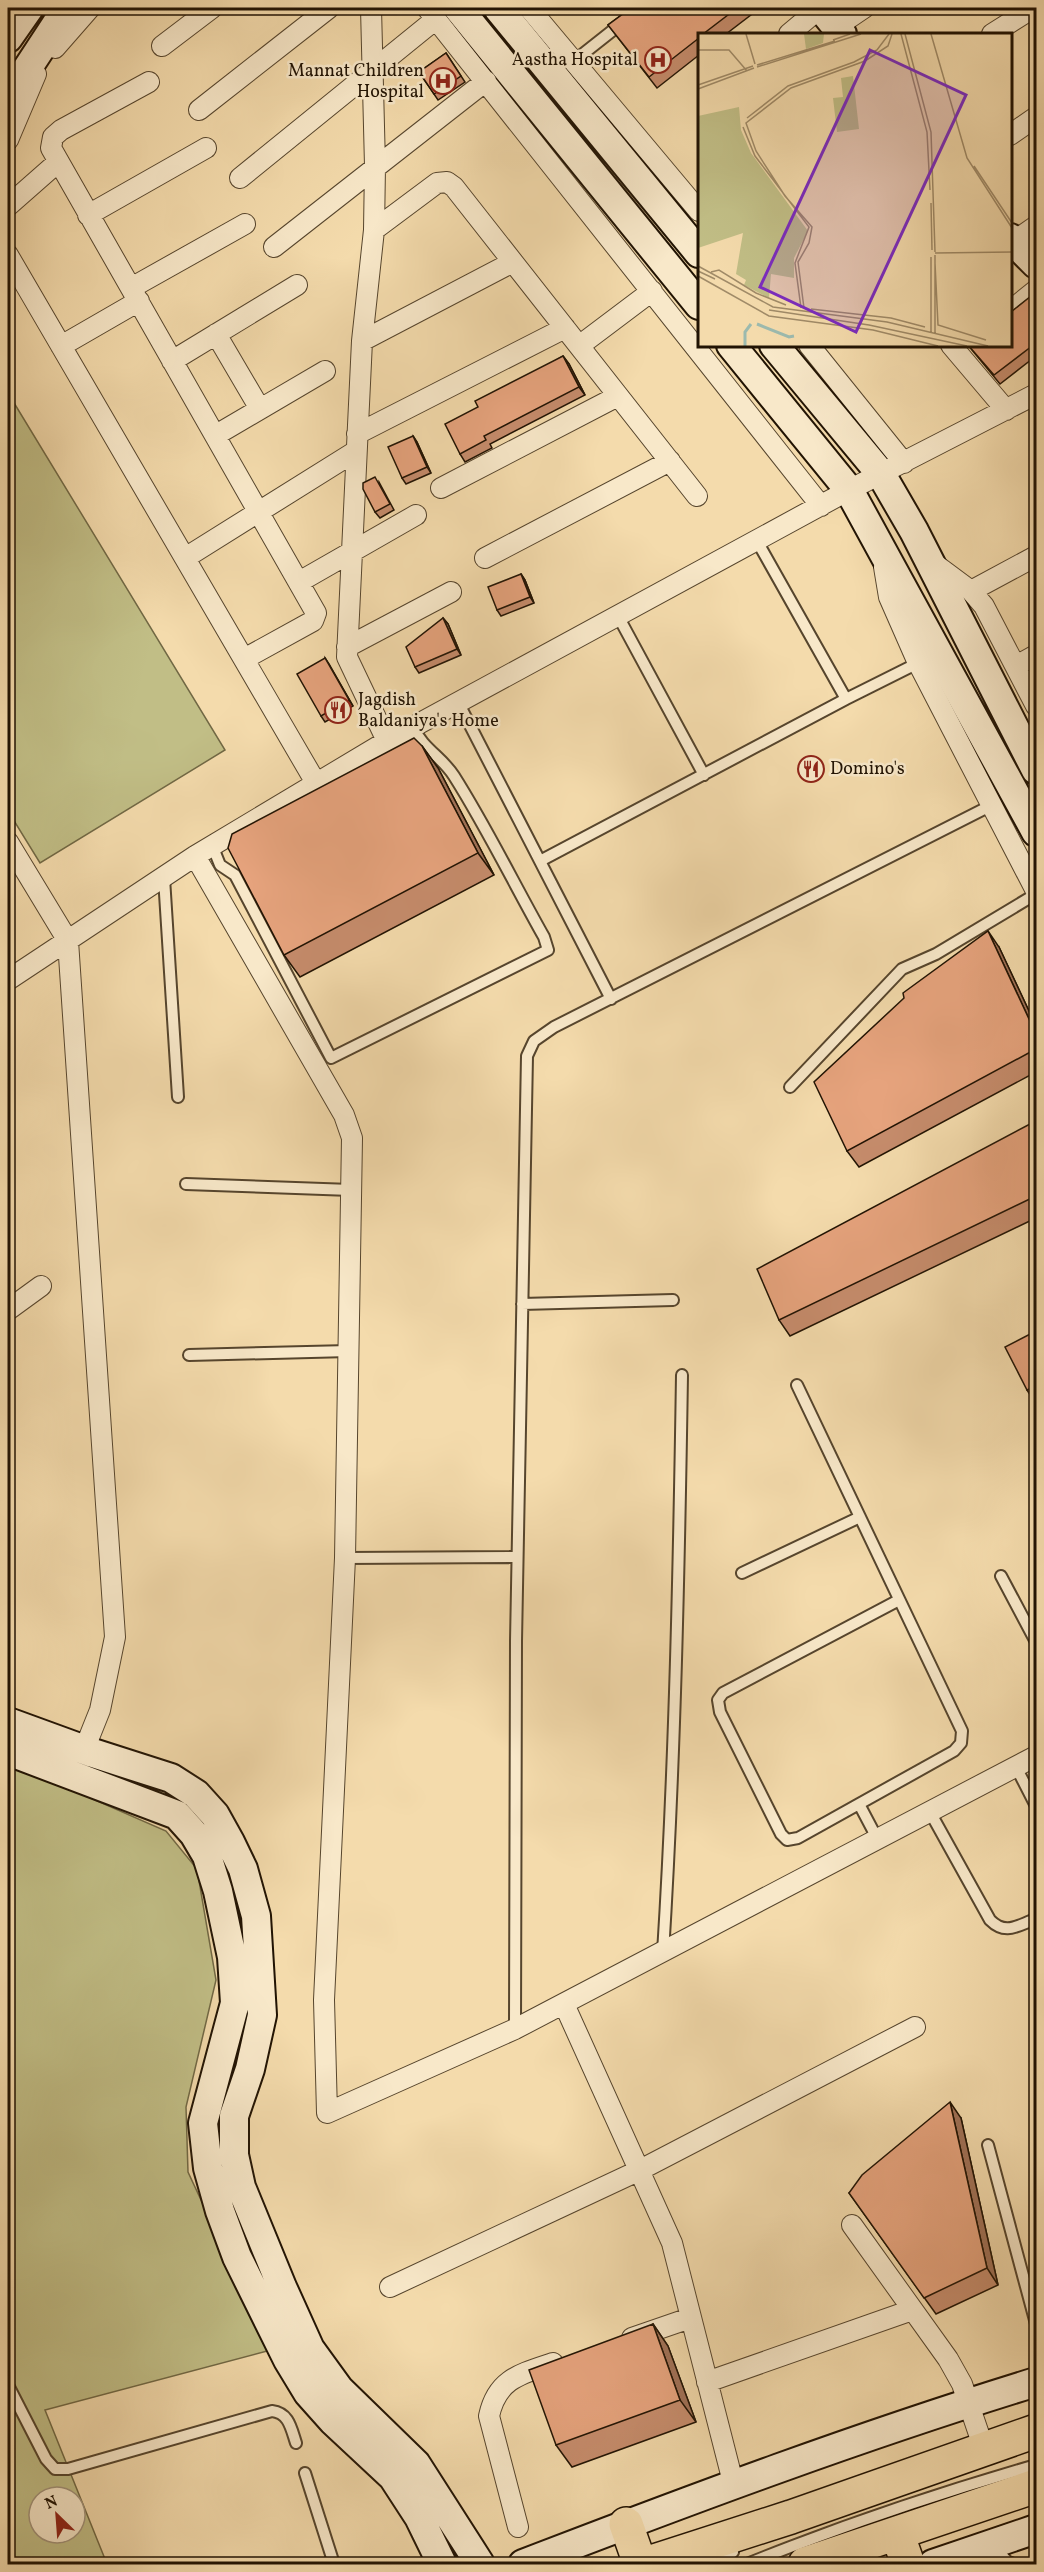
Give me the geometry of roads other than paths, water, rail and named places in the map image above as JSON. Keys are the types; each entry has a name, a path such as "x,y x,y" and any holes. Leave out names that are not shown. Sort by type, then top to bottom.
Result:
{"highway":[{"path":"626,2524 642,2565 977,2458 1036,2431"},
{"path":"805,2565 1036,2486"},
{"path":"897,2533 908,2565"}],"street":[{"path":"8,38 29,8"},
{"path":"8,98 67,8"},
{"path":"8,140 39,69 90,8"},
{"path":"162,46 212,8"},
{"path":"199,110 329,8"},
{"path":"371,8 375,166 374,230 362,341 347,647 350,667 387,741"},
{"path":"498,8 698,252"},
{"path":"529,8 698,210"},
{"path":"792,33 864,8"},
{"path":"994,33 1033,8"},
{"path":"240,178 373,71 441,12"},
{"path":"441,12 486,81 821,506"},
{"path":"441,12 698,304"},
{"path":"274,247 486,81"},
{"path":"149,82 61,130 53,137 51,148 260,511 316,613 316,618 244,659"},
{"path":"1011,134 1036,117"},
{"path":"88,215 206,148"},
{"path":"8,206 58,162"},
{"path":"374,230 438,183 447,182 454,187 697,496"},
{"path":"61,346 245,224"},
{"path":"1036,226 1011,240 1036,264"},
{"path":"8,255 316,783"},
{"path":"362,341 513,262"},
{"path":"172,361 297,285"},
{"path":"1011,310 1036,290"},
{"path":"579,346 652,291"},
{"path":"184,558 260,511 357,442 565,328"},
{"path":"216,334 260,409"},
{"path":"732,346 849,490 1036,832"},
{"path":"775,346 892,468"},
{"path":"810,346 892,468 928,558 1036,770"},
{"path":"958,347 1006,410"},
{"path":"216,435 326,371"},
{"path":"8,980 212,845 413,726 849,490 1036,394"},
{"path":"441,488 618,396"},
{"path":"485,558 670,461"},
{"path":"299,582 416,515"},
{"path":"882,547 889,597 918,663 1036,893"},
{"path":"971,591 1036,556"},
{"path":"928,558 971,591 984,606 1036,706"},
{"path":"347,647 452,592"},
{"path":"1016,666 1036,655"},
{"path":"8,842 68,941 115,1637 100,1710 84,1750"},
{"path":"195,856 344,1115 352,1138 345,1558 324,2000 327,2113 515,2029 663,1954 1036,1756"},
{"path":"8,1310 40,1286"},
{"path":"8,1722 171,1778 202,1801 214,1815 230,1842 243,1869 255,1916 262,2004 262,2015 250,2069 234,2116 234,2155 242,2187 282,2287 310,2349 339,2389 416,2463 480,2565"},
{"path":"8,1751 177,1815 194,1834 207,1856 218,1892 232,1958 235,2003 203,2123 208,2168 220,2211 242,2267 288,2360 308,2393 333,2421 393,2477 419,2517 442,2565"},
{"path":"564,2004 672,2243 734,2486"},
{"path":"390,2287 640,2170 915,2026"},
{"path":"852,2225 948,2360 962,2384 969,2403 977,2458"},
{"path":"707,2382 912,2310"},
{"path":"611,2344 690,2319"},
{"path":"518,2528 489,2416 492,2401 501,2387 520,2374 577,2356"},
{"path":"523,2565 626,2524 969,2403 1036,2382"},
{"path":"933,2565 1036,2529"}],"lane":[{"path":"574,61 641,8"},
{"path":"757,541 846,699"},
{"path":"618,616 704,775"},
{"path":"540,861 918,663"},
{"path":"458,702 611,999"},
{"path":"212,845 220,865 236,870 331,1058 548,950 544,937 452,774 423,754 413,726"},
{"path":"515,2029 517,1557 527,1056 534,1041 554,1027 992,805"},
{"path":"164,878 178,1097"},
{"path":"790,1088 902,969 936,954 1036,893"},
{"path":"186,1184 351,1190"},
{"path":"522,1304 673,1300"},
{"path":"189,1355 349,1351"},
{"path":"663,1954 670,1848 679,1595 682,1375"},
{"path":"797,1385 900,1600 962,1731 962,1743 954,1752 798,1838 787,1840 781,1834 720,1712 718,1700 723,1693 900,1600"},
{"path":"742,1573 860,1517"},
{"path":"345,1558 517,1557"},
{"path":"1001,1576 1036,1642"},
{"path":"1016,1767 1036,1806"},
{"path":"859,1804 878,1840"},
{"path":"930,1812 994,1924 999,1928 1007,1929 1036,1919"},
{"path":"988,2145 1036,2324"},
{"path":"8,2385 46,2459 55,2469 68,2469 272,2411 281,2412 287,2418 296,2443"},
{"path":"774,2535 977,2458"},
{"path":"747,2565 790,2547 964,2486 1036,2465"},
{"path":"305,2473 334,2565"},
{"path":"991,2543 1013,2565"},
{"path":"703,2565 744,2547"}],"place":[{"name":"Aastha Hospital","path":"658,60"},
{"name":"Mannat Children Hospital","path":"443,81"},
{"name":"Jagdish Baldaniya's Home","path":"338,710"},
{"name":"Domino's","path":"811,769"}]}
